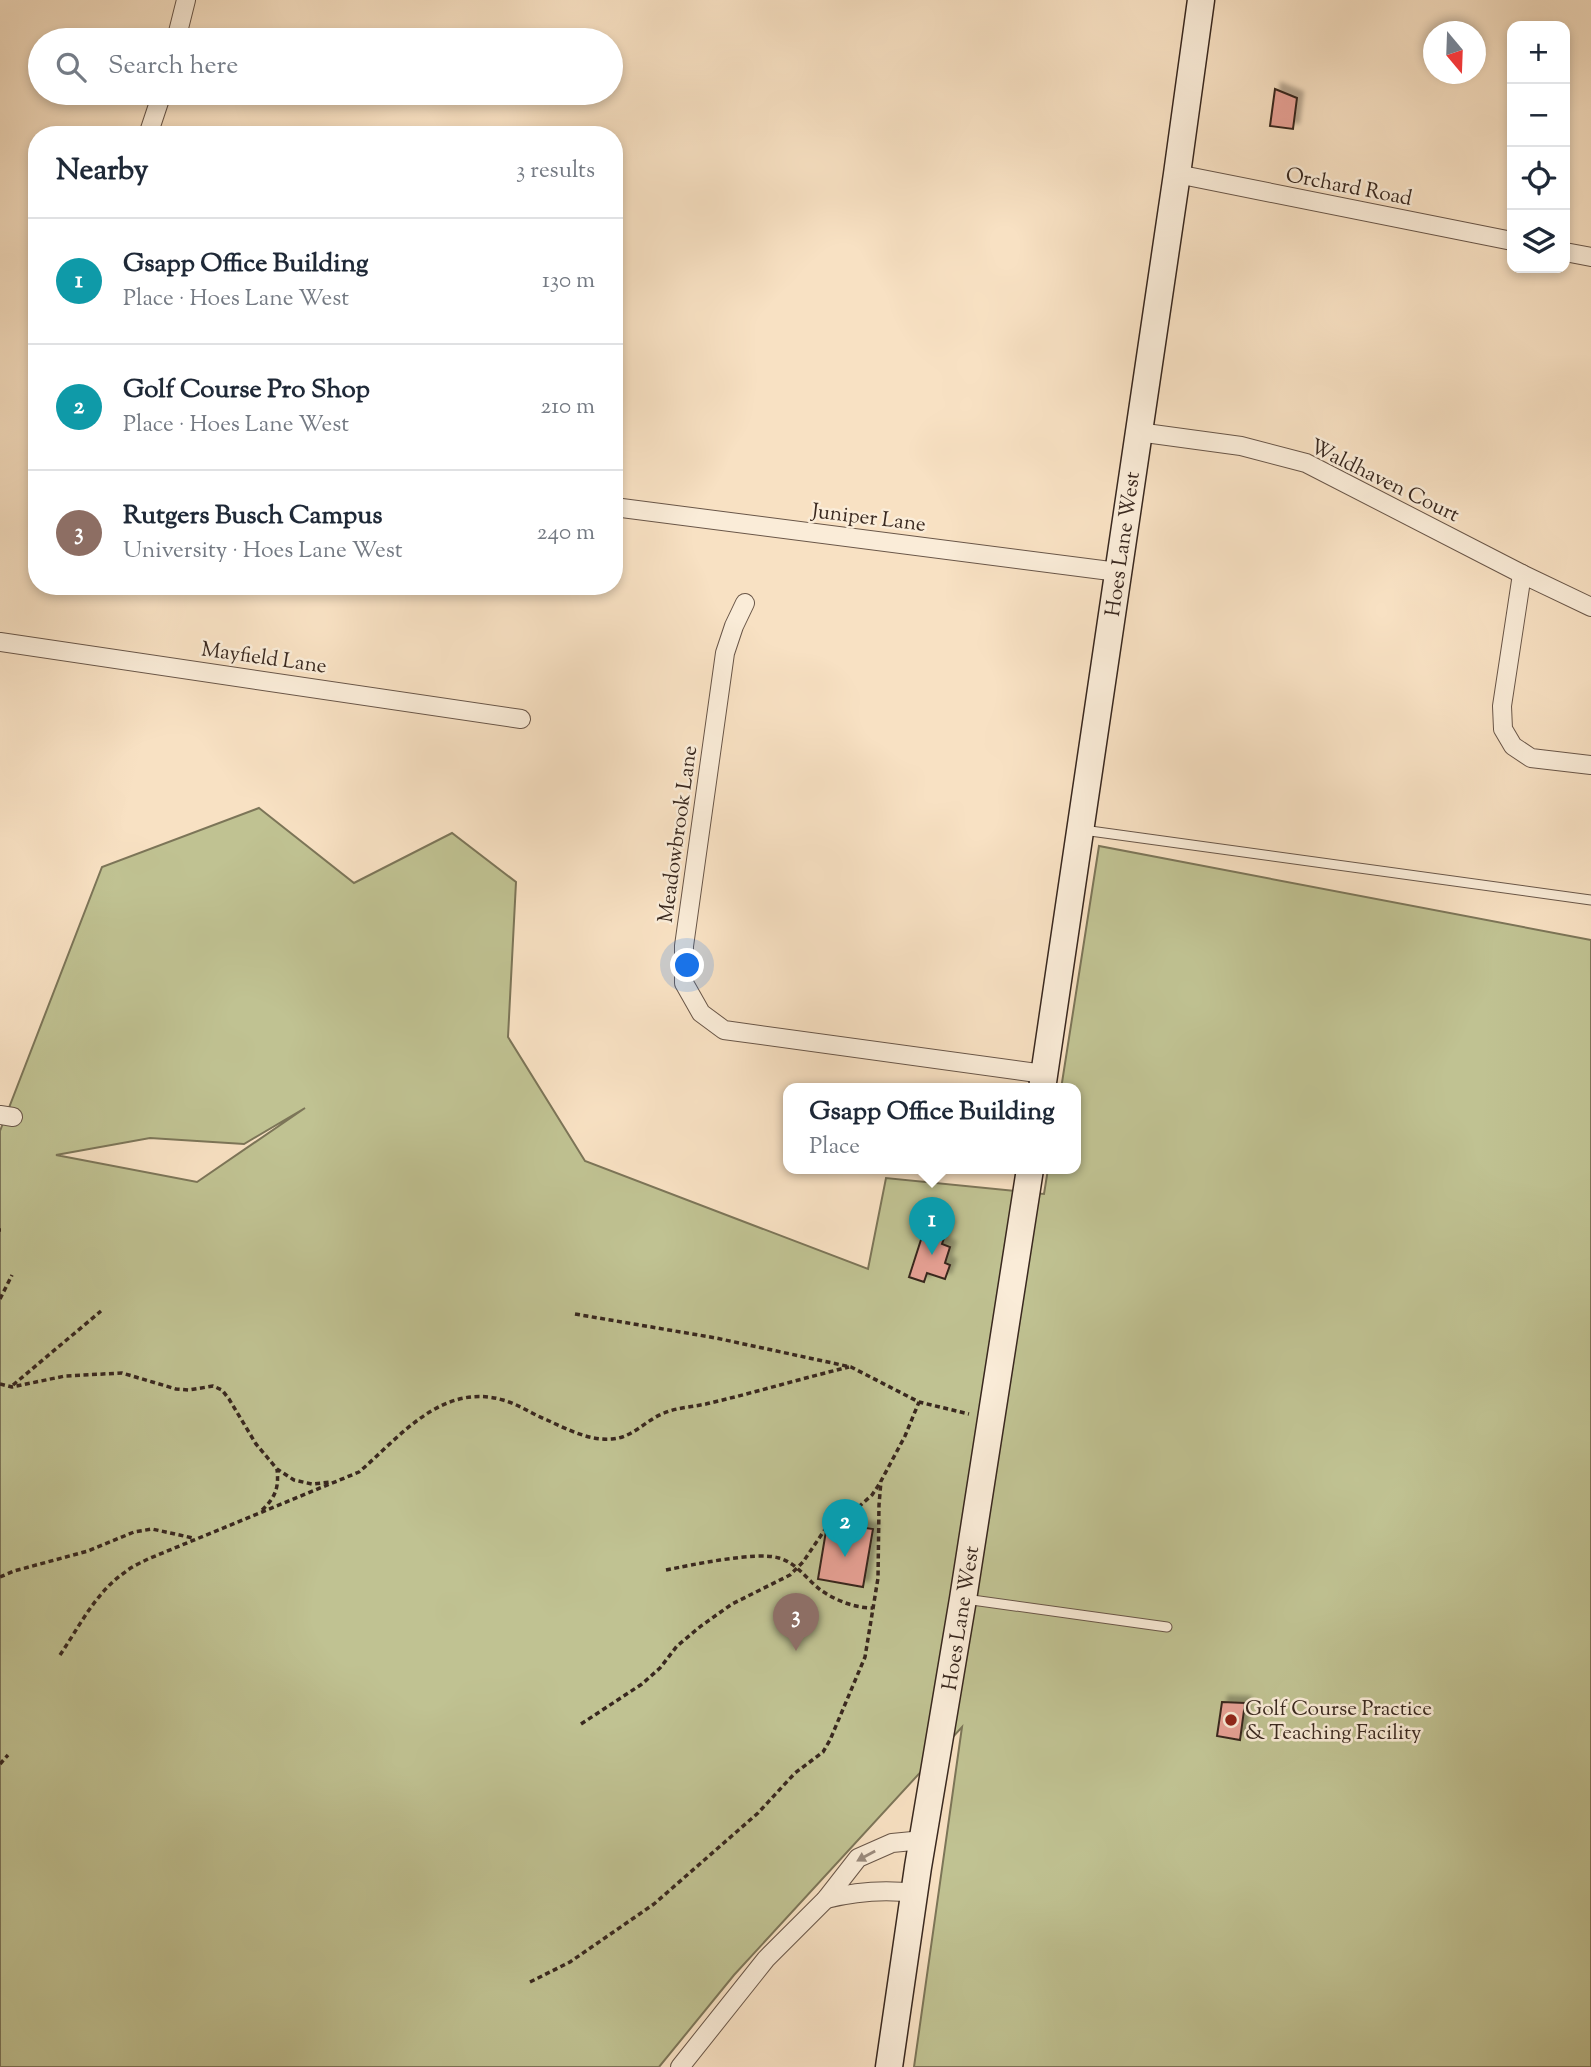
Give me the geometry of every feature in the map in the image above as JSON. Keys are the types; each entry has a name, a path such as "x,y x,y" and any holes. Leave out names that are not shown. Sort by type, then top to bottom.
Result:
{"street":[{"path":"179,28 186,0"},
{"name":"Hoes Lane West","path":"1043,1081 1177,174 1200,0"},
{"path":"151,126 158,105"},
{"name":"Orchard Road","path":"1177,174 1507,241"},
{"path":"1570,253 1591,257"},
{"name":"Waldhaven Court","path":"1138,432 1241,446 1306,463 1591,607"},
{"name":"Juniper Lane","path":"623,509 1118,572"},
{"path":"1522,574 1502,706 1503,729 1513,746 1531,758 1591,765"},
{"name":"Meadowbrook Lane","path":"745,603 725,653 684,946 684,983 701,1013 724,1030 1043,1081"},
{"name":"Mayfield Lane","path":"0,642 521,719"},
{"name":"Hoes Lane West","path":"889,2067 1029,1174"},
{"path":"680,2067 766,1959 827,1899 858,1858 892,1843 923,1840"},
{"path":"827,1899 855,1892 893,1890 915,1893"}],"lane":[{"path":"1081,830 1591,900"},
{"path":"964,1599 1167,1627"}],"path":[{"path":"0,1299 12,1275"},
{"path":"12,1387 101,1311"},
{"path":"575,1314 716,1338 849,1367 919,1402 991,1419"},
{"path":"60,1655 100,1596 124,1573 148,1559 359,1472 399,1433 428,1412 450,1401 482,1397 503,1400 575,1433 614,1440 629,1435 672,1410 710,1403 849,1367"},
{"path":"0,1384 12,1387 65,1376 122,1373 176,1389 213,1386 222,1390 229,1399 256,1444 277,1469 294,1480 312,1484 337,1482"},
{"path":"580,1724 642,1684 701,1626 732,1604 798,1569 826,1528 854,1511 872,1495 905,1436 919,1402"},
{"path":"260,1511 276,1494 279,1482 277,1469"},
{"path":"530,1982 570,1962 654,1904 758,1813 794,1773 822,1752 830,1740 865,1657 878,1578 881,1481"},
{"path":"0,1577 88,1551 134,1532 152,1529 195,1539"},
{"path":"666,1570 703,1562 768,1556 781,1558 823,1591 846,1603 873,1608"},
{"path":"0,1763 8,1755"}],"green space":[{"path":"259,808 354,883 452,833 516,882 508,1037 585,1161 868,1269 886,1178 1044,1194 1047,1174 1081,1174 1081,1083 1062,1083 1099,846 1591,940 1591,2067 914,2067 962,1727 734,1975 659,2067 0,2067 0,1131 102,867","holes":["305,1108 197,1182 56,1155 150,1138 244,1144"]}],"building":[{"path":"1275,89 1297,98 1293,129 1270,126"},
{"path":"927,1221 948,1227 942,1244 950,1247 945,1263 950,1265 945,1279 927,1273 924,1282 909,1277"},
{"path":"845,1525 873,1529 863,1587 818,1579 826,1531 844,1535"},
{"name":"Golf Course Practice & Teaching Facility","path":"1222,1702 1245,1703 1240,1740 1217,1736"}],"place":[{"name":"Gsapp Office Building","path":"932,1255"},
{"name":"Golf Course Pro Shop","path":"845,1557"},
{"name":"Rutgers Busch Campus","path":"796,1651"},
{"name":"Golf Course Practice & Teaching Facility","path":"1231,1720"}]}
